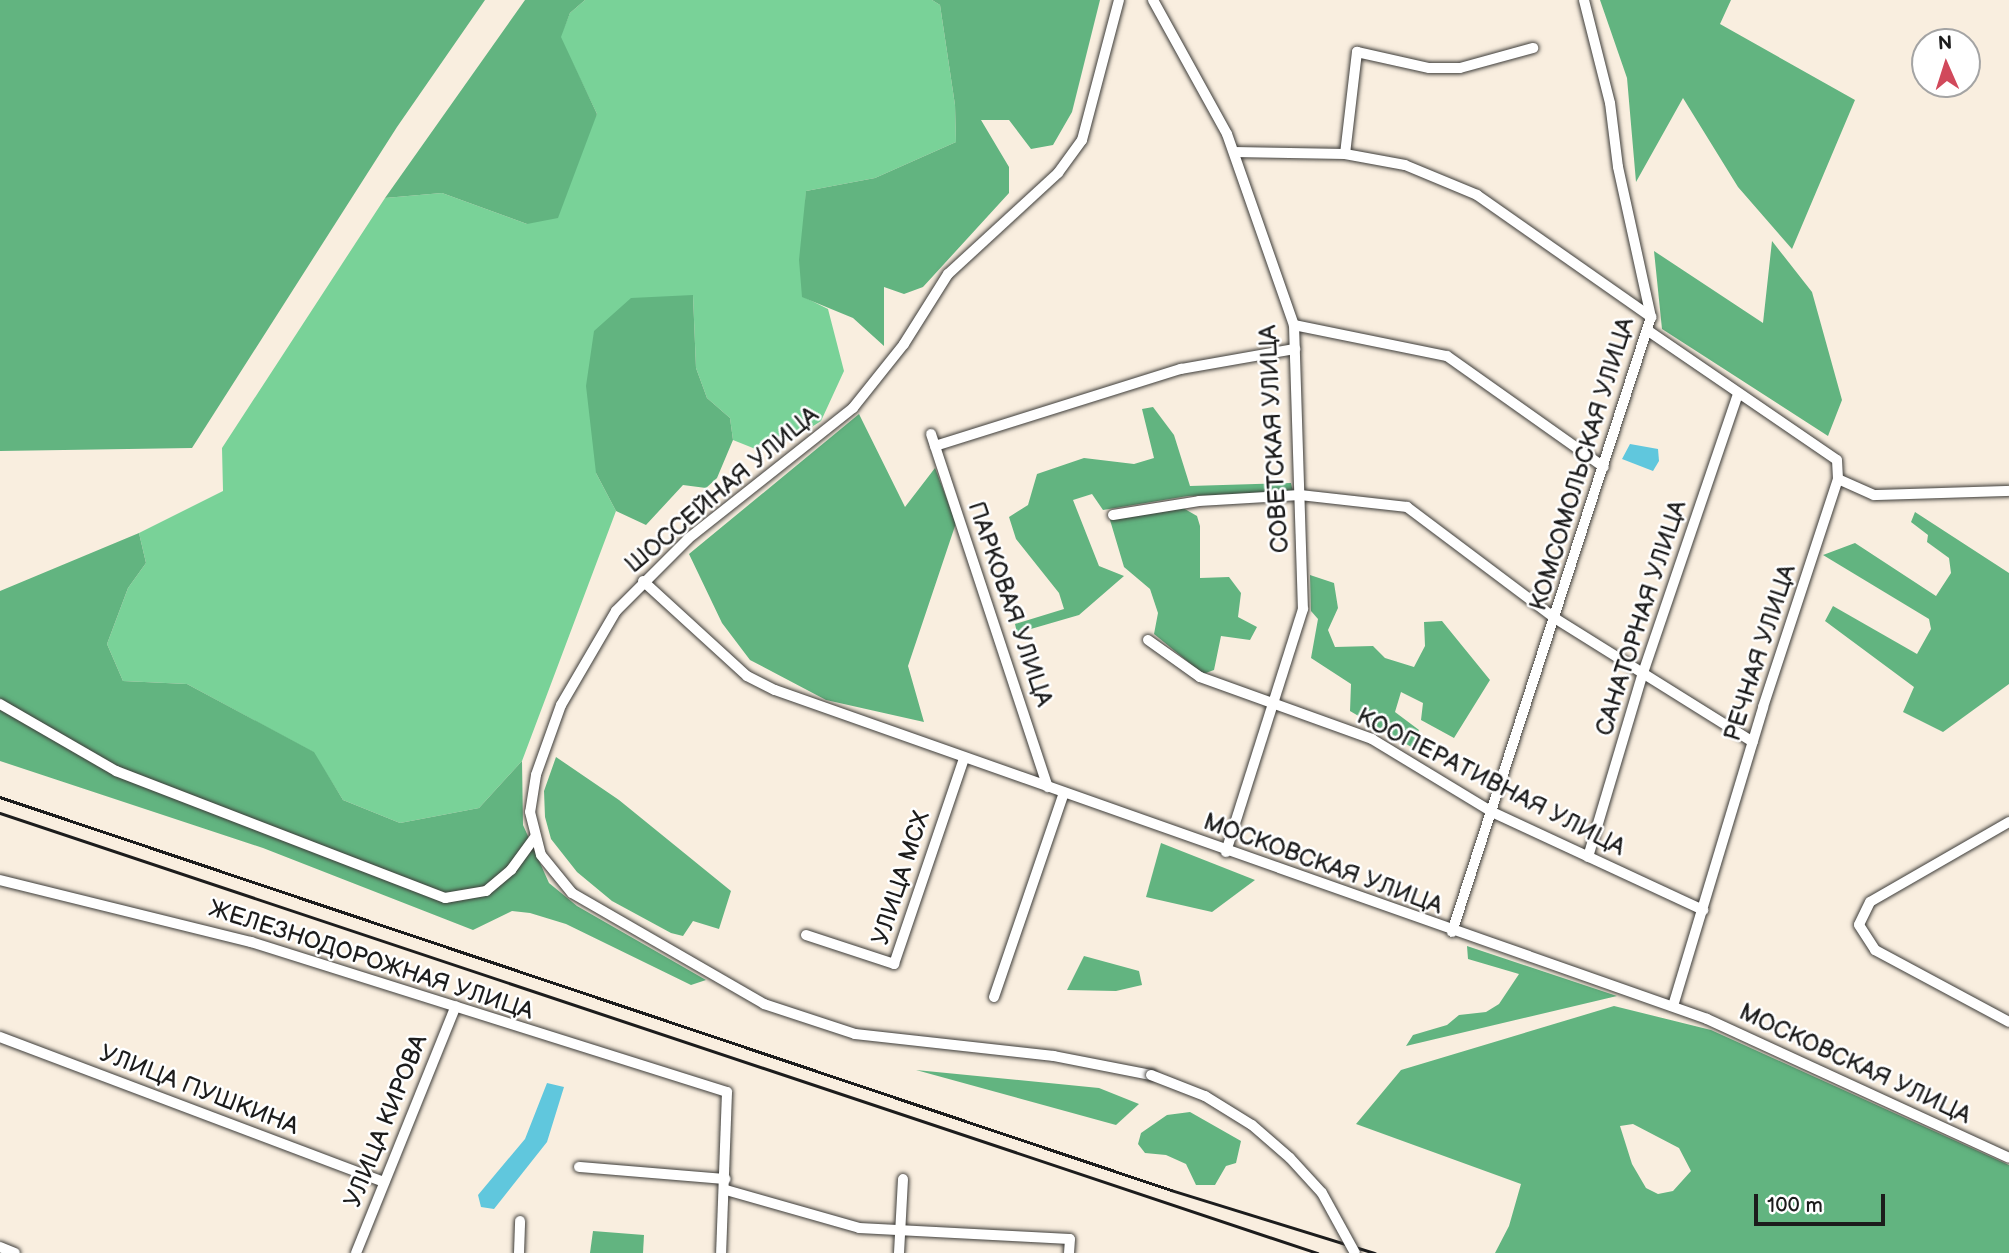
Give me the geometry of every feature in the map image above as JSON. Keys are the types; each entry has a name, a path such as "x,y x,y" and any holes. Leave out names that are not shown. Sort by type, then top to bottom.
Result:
{"street":[{"name":"ШОССЕЙНАЯ УЛИЦА","path":"1119,0 1082,140 1058,173 948,274 880,377 853,408 688,539 643,581 600,633 561,705 531,796 535,837 541,855 572,893 727,986 813,1024 855,1034 1054,1056 1151,1075 1205,1096 1252,1125 1290,1158 1322,1193 1355,1253"},
{"name":"СОВЕТСКАЯ УЛИЦА","path":"1153,0 1234,152 1294,325 1303,609 1226,852"},
{"name":"КОМСОМОЛЬСКАЯ УЛИЦА","path":"1452,932 1556,619 1651,317 1618,167 1610,103 1584,0"},
{"path":"1345,154 1357,52 1429,68 1460,68 1533,48"},
{"path":"1234,152 1345,154 1405,165 1477,195 1651,317"},
{"path":"1294,325 1447,356 1604,467"},
{"path":"1647,330 1837,460 1838,479 1874,495 2009,492"},
{"path":"935,446 1181,369 1295,349"},
{"name":"САНАТОРНАЯ УЛИЦА","path":"1588,856 1643,673 1738,394"},
{"name":"ПАРКОВАЯ УЛИЦА","path":"931,434 1048,787"},
{"name":"РЕЧНАЯ УЛИЦА","path":"1673,1006 1753,742 1838,479"},
{"path":"1113,515 1199,501 1300,495 1407,507 1556,619 1753,742"},
{"name":"МОСКОВСКАЯ УЛИЦА","path":"643,581 747,676 775,690 1452,932 1673,1006 2009,1158"},
{"name":"КООПЕРАТИВНАЯ УЛИЦА","path":"1148,640 1200,677 1273,706 1372,739 1492,812 1703,910"},
{"path":"0,704 116,771 444,898 486,891 511,870 535,837"},
{"name":"УЛИЦА МСХ","path":"806,935 894,964 964,758"},
{"path":"994,997 1064,793"},
{"path":"2009,822 1870,902 1859,925 1875,950 2009,1022"},
{"name":"ЖЕЛЕЗНОДОРОЖНАЯ УЛИЦА","path":"0,880 153,915 456,1006 727,1092 726,1184"},
{"name":"УЛИЦА КИРОВА","path":"356,1253 456,1006"},
{"name":"УЛИЦА ПУШКИНА","path":"0,1037 383,1182"},
{"path":"579,1167 726,1184 859,1228 1070,1239 1069,1253"},
{"path":"899,1253 903,1180"},
{"path":"721,1253 726,1184"},
{"path":"519,1253 520,1221"},
{"path":"0,1247 15,1253"}],"green space":[{"path":"0,0 485,0 397,127 192,448 0,451"},
{"path":"525,0 585,0 570,13 561,37 597,114 558,218 527,224 442,193 385,198"},
{"path":"585,0 932,0 940,5 955,105 956,142 875,178 806,191 802,296 828,309 844,371 821,421 793,439 758,450 733,440 730,418 707,398 696,368 693,295 596,473 616,511 522,761 479,808 400,823 343,800 313,752 187,684 123,681 107,644 128,588 146,563 139,533 223,491 222,448 385,198 442,193 527,224 597,114 560,37 570,13"},
{"path":"932,0 1100,0 1072,112 1053,145 1031,149 1009,120 981,120 1009,167 1009,193 923,287 904,294 884,287 884,346 853,318 802,297 799,260 806,191 875,178 956,142 955,105 940,5"},
{"path":"1600,0 1731,0 1720,24 1855,100 1792,249 1738,187 1683,98 1636,182 1627,78"},
{"path":"1772,241 1812,292 1842,400 1828,436 1662,329 1654,251 1763,323"},
{"path":"693,295 696,368 707,398 730,418 733,440 717,478 706,488 683,485 646,525 616,511 596,473 586,386 594,331 631,298"},
{"path":"1153,407 1174,435 1190,486 1291,483 1293,492 1188,496 1103,510 1092,494 1073,500 1099,566 1124,576 1079,615 1017,633 1015,624 1064,609 1059,593 1016,539 1009,517 1028,505 1037,474 1084,458 1134,464 1154,458 1142,409"},
{"path":"859,414 905,507 935,468 956,523 908,666 924,722 826,700 750,660 722,623 689,554"},
{"path":"1183,508 1197,516 1200,526 1200,578 1229,577 1241,593 1238,617 1257,627 1250,640 1221,636 1214,670 1203,674 1154,634 1158,613 1150,589 1124,567 1110,520"},
{"path":"1915,512 2009,573 2009,684 1943,732 1903,712 1914,687 1825,621 1833,606 1917,654 1931,629 1929,619 1823,555 1855,543 1936,596 1951,573 1949,558 1927,542 1928,535 1911,522"},
{"path":"139,533 146,563 128,588 107,644 123,681 187,684 314,752 343,800 400,823 479,808 522,761 523,825 549,883 577,906 706,980 691,985 566,924 530,913 512,911 473,930 263,848 0,761 0,591"},
{"path":"1310,575 1334,583 1338,608 1328,630 1335,647 1373,646 1385,658 1414,667 1425,646 1424,622 1442,621 1490,680 1454,738 1421,720 1423,703 1401,692 1395,712 1419,730 1413,748 1350,711 1351,684 1311,658 1318,619 1311,611"},
{"path":"556,757 619,800 731,891 719,929 693,921 683,936 671,933 612,901 577,872 551,839 545,817 544,791"},
{"path":"1161,843 1255,880 1212,912 1146,897"},
{"path":"1467,946 1617,996 1406,1046 1413,1035 1447,1025 1459,1015 1486,1012 1499,1004 1519,974 1468,959"},
{"path":"1084,956 1139,971 1142,985 1116,991 1067,990"},
{"path":"1614,1006 1711,1030 2009,1165 2009,1253 1495,1253 1509,1226 1521,1184 1356,1124 1401,1070","holes":["1633,1124 1679,1148 1691,1171 1673,1191 1658,1194 1646,1188 1632,1164 1620,1126"]},
{"path":"916,1070 1099,1088 1139,1104 1116,1125"},
{"path":"1190,1112 1241,1141 1236,1163 1226,1166 1215,1185 1196,1185 1186,1164 1166,1155 1145,1153 1138,1144 1141,1133 1167,1115"},
{"path":"593,1231 644,1235 643,1253 590,1253"}],"water":[{"path":"1630,444 1658,449 1659,461 1653,471 1622,459"},
{"path":"547,1083 564,1087 547,1142 494,1209 481,1207 478,1195 525,1139"}],"railway":[{"path":"0,797 1171,1190 1374,1253"},
{"path":"0,813 1317,1253"}]}
